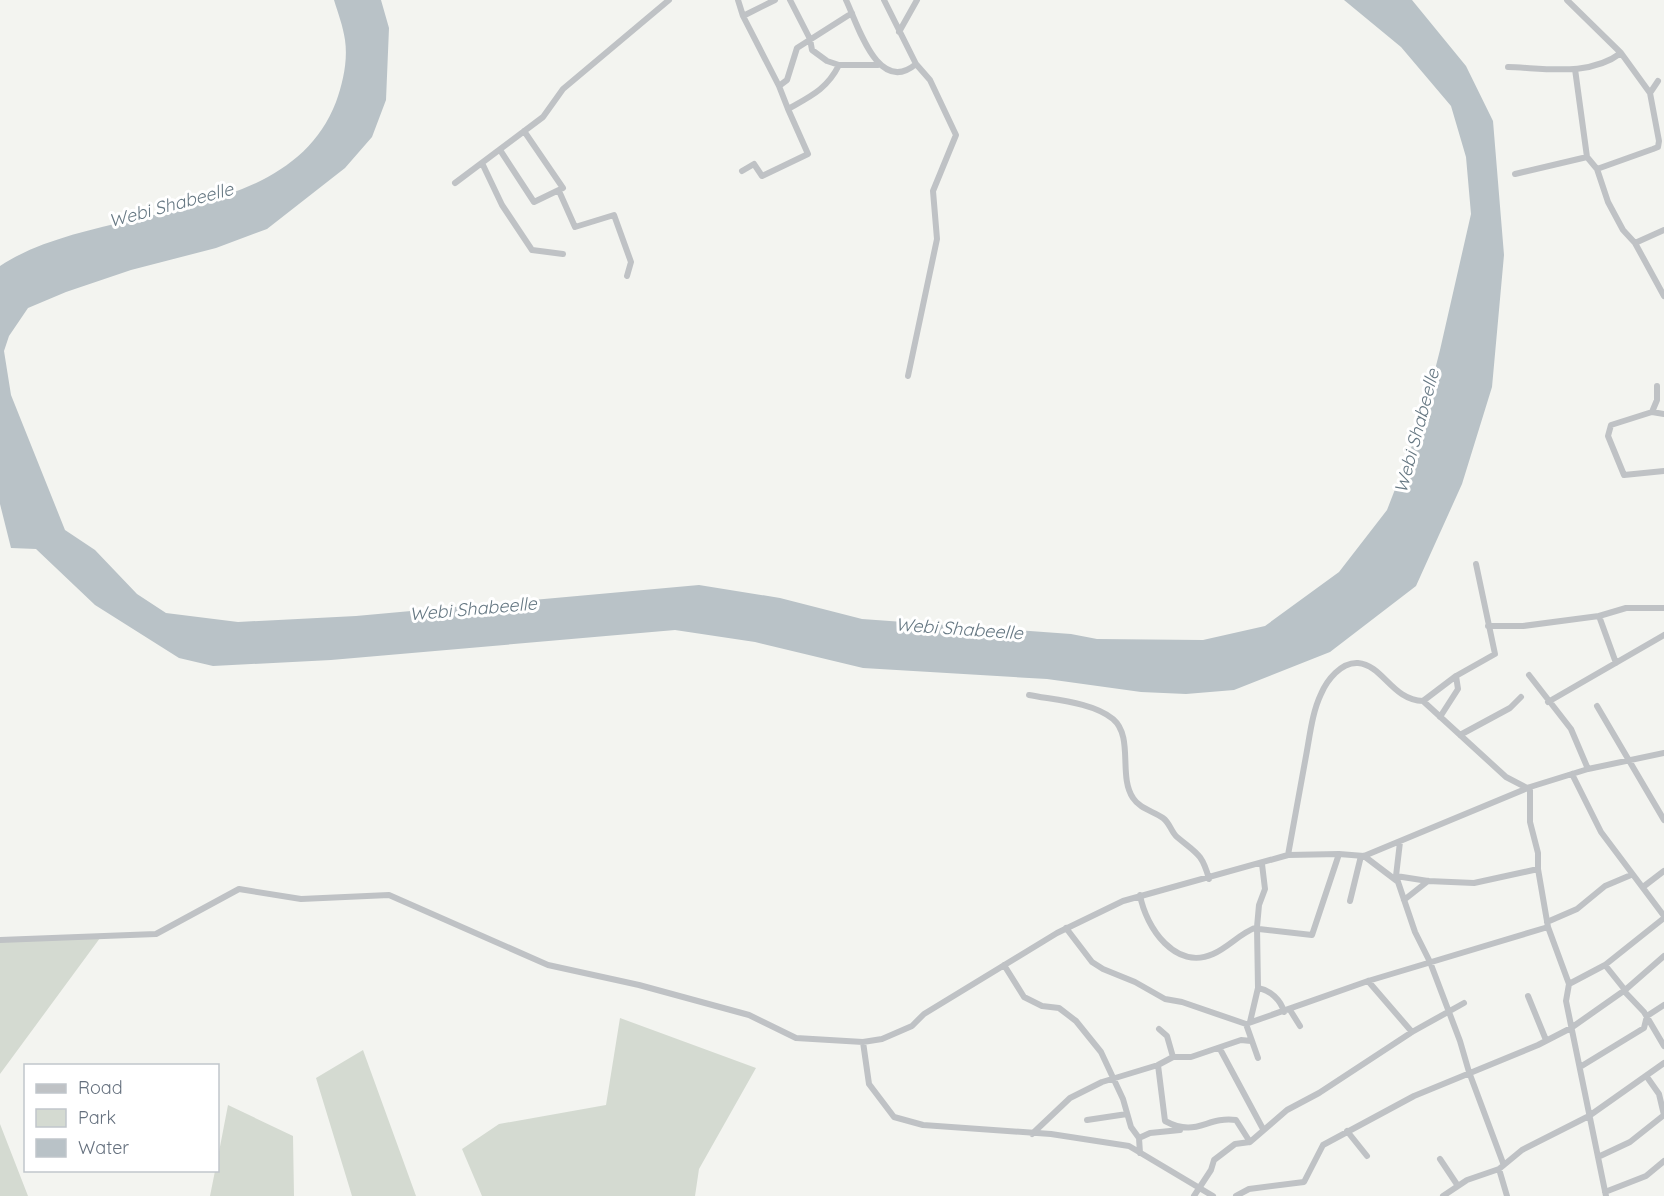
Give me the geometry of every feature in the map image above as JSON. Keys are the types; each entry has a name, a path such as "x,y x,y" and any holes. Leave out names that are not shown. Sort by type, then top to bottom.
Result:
{"street":[{"path":"455,183 543,117 563,89 669,0"},
{"path":"738,0 742,15 779,86 808,154 762,176 754,164 742,171"},
{"path":"742,15 775,0"},
{"path":"790,0 810,39 812,50 827,61 839,65 878,64 892,72 907,72 916,64"},
{"path":"846,0 878,64"},
{"path":"884,0 916,64 930,80 956,135 933,191 938,238 908,376"},
{"path":"899,32 916,0"},
{"path":"1567,0 1621,53 1650,93 1661,142 1658,147 1645,153 1597,169"},
{"path":"779,86 787,80 797,48 852,13"},
{"path":"1508,67 1575,69 1610,62 1621,53"},
{"path":"788,108 820,92 831,82 839,65"},
{"path":"1575,69 1587,157 1597,169 1608,202 1623,230 1635,243 1664,296"},
{"path":"1650,93 1658,81"},
{"path":"500,150 534,202 563,189 524,131"},
{"path":"1515,174 1587,157"},
{"path":"483,163 502,205 532,250 563,254"},
{"path":"559,191 575,227 614,215 631,262 627,276"},
{"path":"1635,243 1664,230"},
{"path":"1652,412 1657,400 1657,386"},
{"path":"1664,414 1652,412 1611,425 1608,436 1624,475 1664,471"},
{"path":"1423,701 1456,676 1495,654 1476,564"},
{"path":"1488,626 1523,626 1599,616 1626,608 1664,608"},
{"path":"1599,616 1616,663"},
{"path":"1548,702 1664,635"},
{"path":"1288,855 1313,717 1321,693 1343,666 1357,663 1369,667 1401,695 1423,701 1506,777 1530,788"},
{"path":"1529,675 1571,729 1588,769"},
{"path":"1440,717 1458,689 1456,676"},
{"path":"1029,695 1097,710 1114,720 1121,730 1126,779 1132,798 1141,807 1166,820 1175,836 1200,855 1209,879"},
{"path":"1460,735 1510,708 1521,696"},
{"path":"1597,706 1664,820"},
{"path":"1350,901 1362,856 1389,843 1400,842 1530,788 1572,774 1664,753"},
{"path":"1569,984 1605,965 1663,914 1631,875 1616,848 1602,832 1572,774"},
{"path":"1530,788 1530,822 1538,853 1538,869 1548,924 1569,984 1566,1001 1605,1194 1646,1176 1663,1164"},
{"path":"1400,842 1396,876 1415,932 1430,962 1449,1012 1503,1163"},
{"path":"1140,896 1143,910 1152,927 1173,950 1186,958 1214,954 1242,933 1258,928 1312,935 1339,854"},
{"path":"0,940 156,934 239,889 302,899 389,895 548,965 639,985 749,1015 796,1038 863,1042 882,1039 912,1026 924,1014 1066,928 1123,901 1140,896 1209,879 1288,855 1362,856 1387,872 1400,885"},
{"path":"1258,1058 1251,1041 1248,1023 1258,988 1256,942 1259,904 1265,889 1262,864"},
{"path":"1396,876 1428,881 1474,883 1538,869"},
{"path":"1643,887 1664,871"},
{"path":"1066,928 1092,962 1103,969 1165,999 1182,1002 1248,1023 1368,981 1548,924 1577,909 1605,886 1631,875"},
{"path":"1404,900 1428,881"},
{"path":"1258,928 1273,938"},
{"path":"1236,1196 1249,1188 1304,1182 1323,1145 1385,1109 1571,1028 1625,990 1664,956"},
{"path":"1004,965 1024,997 1042,1006 1059,1008 1076,1021 1101,1052 1115,1079 1131,1127 1139,1138 1140,1153"},
{"path":"1605,965 1647,1016 1664,1046"},
{"path":"1368,981 1412,1032"},
{"path":"1258,988 1266,989 1281,1003 1299,1026"},
{"path":"1528,996 1546,1040"},
{"path":"1194,1196 1198,1186 1211,1170 1214,1160 1235,1144 1250,1142 1287,1110 1319,1093 1412,1032 1464,1003"},
{"path":"1580,1067 1644,1028 1647,1016 1664,1005"},
{"path":"1160,1029 1167,1036 1173,1057"},
{"path":"1032,1134 1070,1098 1102,1082 1158,1065 1173,1057 1191,1057 1241,1040 1251,1041"},
{"path":"863,1042 869,1084 894,1117 923,1125 1051,1134 1129,1146 1213,1196"},
{"path":"1220,1049 1263,1129"},
{"path":"1443,1196 1467,1180 1499,1169 1503,1163 1522,1150 1589,1116 1664,1063"},
{"path":"1158,1065 1165,1121 1180,1130"},
{"path":"1598,1157 1629,1142 1664,1115 1659,1094 1647,1077"},
{"path":"1087,1120 1127,1114"},
{"path":"1139,1138 1150,1133 1180,1130 1227,1119 1236,1120 1250,1142"},
{"path":"1347,1131 1367,1156"},
{"path":"1440,1158 1458,1186"},
{"path":"1499,1169 1507,1196"}],"green space":[{"path":"100,938 0,1074 0,940"},
{"path":"620,1018 756,1068 699,1169 695,1196 482,1196 462,1149 499,1124 606,1105"},
{"path":"363,1050 416,1196 352,1196 316,1078"},
{"path":"228,1105 293,1136 294,1196 210,1196 215,1172 219,1172 219,1152"},
{"path":"0,1124 28,1196 0,1196"}],"water":[{"name":"Webi Shabeelle","path":"334,0 381,0 389,28 386,100 372,137 345,168 267,229 216,248 131,270 66,292 28,308 9,336 4,351 11,395 65,530 95,550 137,594 166,613 238,622 356,616 699,585 780,598 862,619 1071,634 1097,639 1203,640 1265,626 1339,572 1387,510 1423,417 1471,214 1466,157 1451,106 1401,47 1344,0 1412,0 1466,66 1493,121 1504,255 1492,387 1462,484 1416,586 1330,652 1234,690 1186,694 1141,692 1047,679 863,668 755,642 675,630 331,660 213,666 179,658 95,605 36,549 11,548 0,504 0,266 40,246 86,231 186,207 234,192 277,172 312,143 339,95 346,48"}]}
